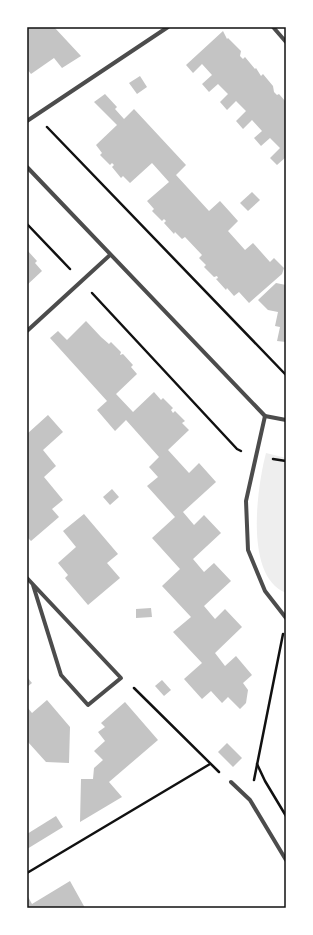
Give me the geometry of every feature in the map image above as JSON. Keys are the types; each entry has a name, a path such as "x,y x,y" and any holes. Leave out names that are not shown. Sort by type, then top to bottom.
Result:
{"street":[{"path":"27,121 168,27"},
{"path":"273,27 286,42"},
{"path":"27,167 264,416 286,420"},
{"path":"27,330 80,280 110,255"},
{"path":"264,416 257,456 246,501 248,550 265,591 286,618"},
{"path":"27,578 121,678 88,705 61,675 33,585"},
{"path":"231,782 250,800 286,860"}],"path":[{"path":"35,115 286,375"},
{"path":"27,224 237,449 257,456 286,461"},
{"path":"250,800 283,633"},
{"path":"121,678 128,682 210,764 231,782"},
{"path":"257,763 265,781 286,816"},
{"path":"27,873 210,764"}],"shaded area":[{"path":"266,453 286,458 286,593 273,584 264,569 259,551 257,508 259,487"}],"building":[{"path":"27,27 54,27 81,56 62,68 54,58 31,74 27,69"},
{"path":"223,31 227,39 228,38 241,51 240,56 243,59 245,57 255,69 256,68 261,76 263,74 273,86 274,92 277,95 279,94 286,102 286,157 277,165 270,158 280,148 270,138 261,146 254,138 262,131 252,120 243,129 236,121 246,111 236,101 227,110 220,102 228,94 218,84 209,92 202,84 212,75 202,64 193,73 186,65"},
{"path":"140,76 147,87 137,94 129,83"},
{"path":"105,94 117,107 115,109 124,119 134,109 186,165 176,175 209,211 220,201 230,212 238,221 228,231 245,250 253,243 270,262 274,258 284,268 282,274 249,303 239,292 234,296 227,288 226,290 216,279 218,278 217,276 214,277 204,267 206,265 199,258 202,255 185,237 182,239 175,232 174,234 164,223 166,221 164,219 162,221 152,211 154,209 147,201 169,182 152,163 130,183 123,176 121,178 112,167 114,165 112,163 110,165 100,155 102,153 96,145 117,125 94,102"},
{"path":"252,192 260,200 248,211 240,203"},
{"path":"27,250 37,261 35,263 42,271 27,285"},
{"path":"276,283 286,285 286,342 277,341 280,327 275,326 278,312 268,310 258,300"},
{"path":"86,321 101,337 109,344 111,342 121,352 120,355 123,354 133,365 131,367 137,374 116,394 133,412 154,392 161,400 163,398 173,408 171,410 173,413 175,411 185,421 182,423 189,430 168,450 189,473 199,463 216,482 183,512 194,525 204,515 221,533 193,559 204,572 214,563 231,581 204,606 215,619 225,609 242,627 215,653 225,666 236,656 252,675 243,683 248,690 246,703 240,709 228,697 222,703 211,691 202,699 184,679 202,663 173,632 191,617 162,586 180,569 152,538 175,517 147,486 158,477 149,467 159,457 126,420 115,431 97,410 107,401 50,338 58,331 67,340"},
{"path":"48,415 63,432 43,450 56,466 44,477 63,500 52,509 59,517 31,541 27,537 27,434"},
{"path":"112,489 119,497 110,505 103,497"},
{"path":"84,514 118,554 107,563 120,578 88,605 65,578 68,575 58,563 76,547 63,531"},
{"path":"151,608 152,617 136,618 136,609"},
{"path":"27,677 32,683 27,687"},
{"path":"162,680 171,690 164,696 155,686"},
{"path":"47,700 70,727 69,763 46,762 28,742 27,743 27,707 32,713"},
{"path":"125,702 158,740 109,782 122,797 80,822 81,779 93,779 94,768 103,760 94,751 105,741 98,732 105,727 101,723"},
{"path":"227,743 242,758 233,767 218,752"},
{"path":"56,816 63,827 27,849 27,834"},
{"path":"70,881 85,908 27,908 27,895 32,904"}]}
